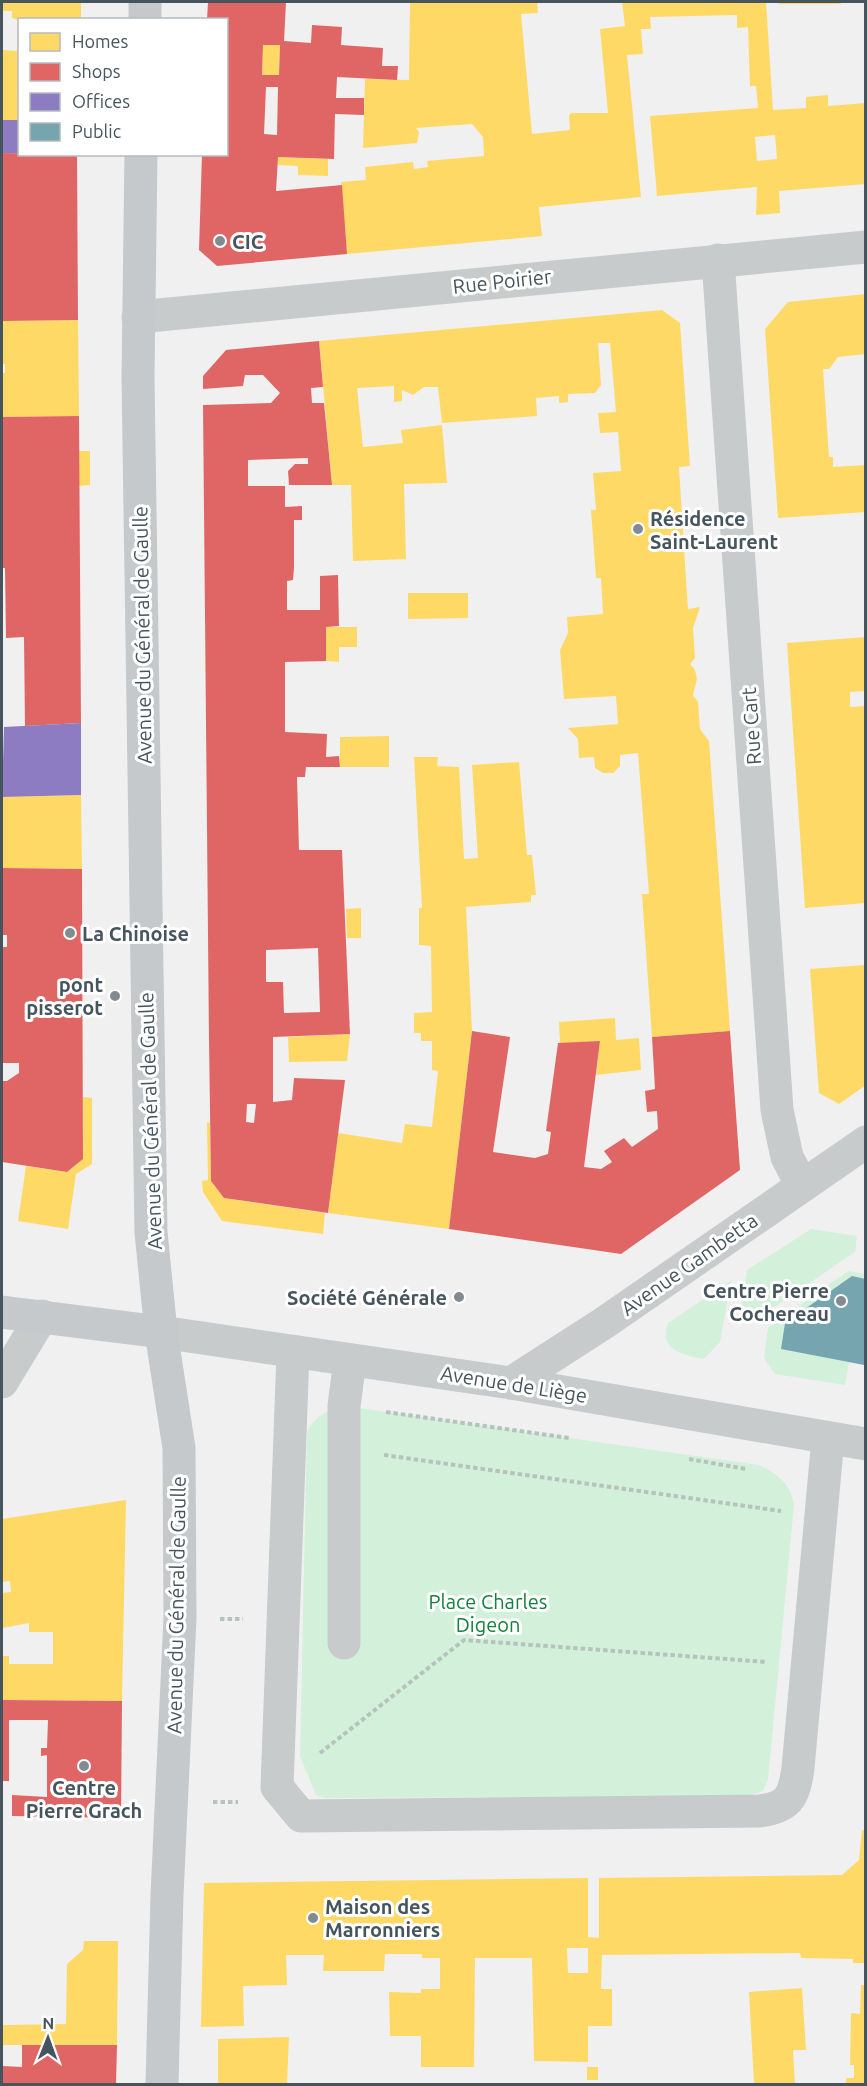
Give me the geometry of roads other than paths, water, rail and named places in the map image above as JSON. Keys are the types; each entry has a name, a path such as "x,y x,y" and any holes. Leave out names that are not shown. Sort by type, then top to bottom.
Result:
{"main road":[{"path":"145,2 145,18"},
{"name":"Avenue du Général de Gaulle","path":"141,156 138,317 146,1030 151,1232 161,1332 180,1448 180,1618 169,1837 162,2085"},
{"path":"2,1312 161,1332"}],"street":[{"name":"Rue Poirier","path":"138,317 866,247"},
{"name":"Rue Cart","path":"718,260 777,1110 786,1157 802,1186"},
{"name":"Avenue Gambetta","path":"511,1383 604,1323 866,1142"},
{"path":"2,1382 42,1316"},
{"name":"Avenue de Liège","path":"161,1332 511,1383 866,1444"},
{"path":"293,1353 277,1787 301,1816 777,1809 790,1798 796,1785 828,1438"},
{"path":"344,1643 344,1418 350,1360"}],"place":[{"name":"CIC","path":"220,241"},
{"name":"Résidence Saint-Laurent","path":"638,529"},
{"name":"La Chinoise","path":"70,933"},
{"name":"pont pisserot","path":"115,996"},
{"name":"Société Générale","path":"459,1297"},
{"name":"Centre Pierre Cochereau","path":"841,1301"},
{"name":"Centre Pierre Grach","path":"84,1766"},
{"name":"Maison des Marronniers","path":"313,1918"}],"park label":[{"name":"Place Charles Digeon","path":"488,1612"}]}
